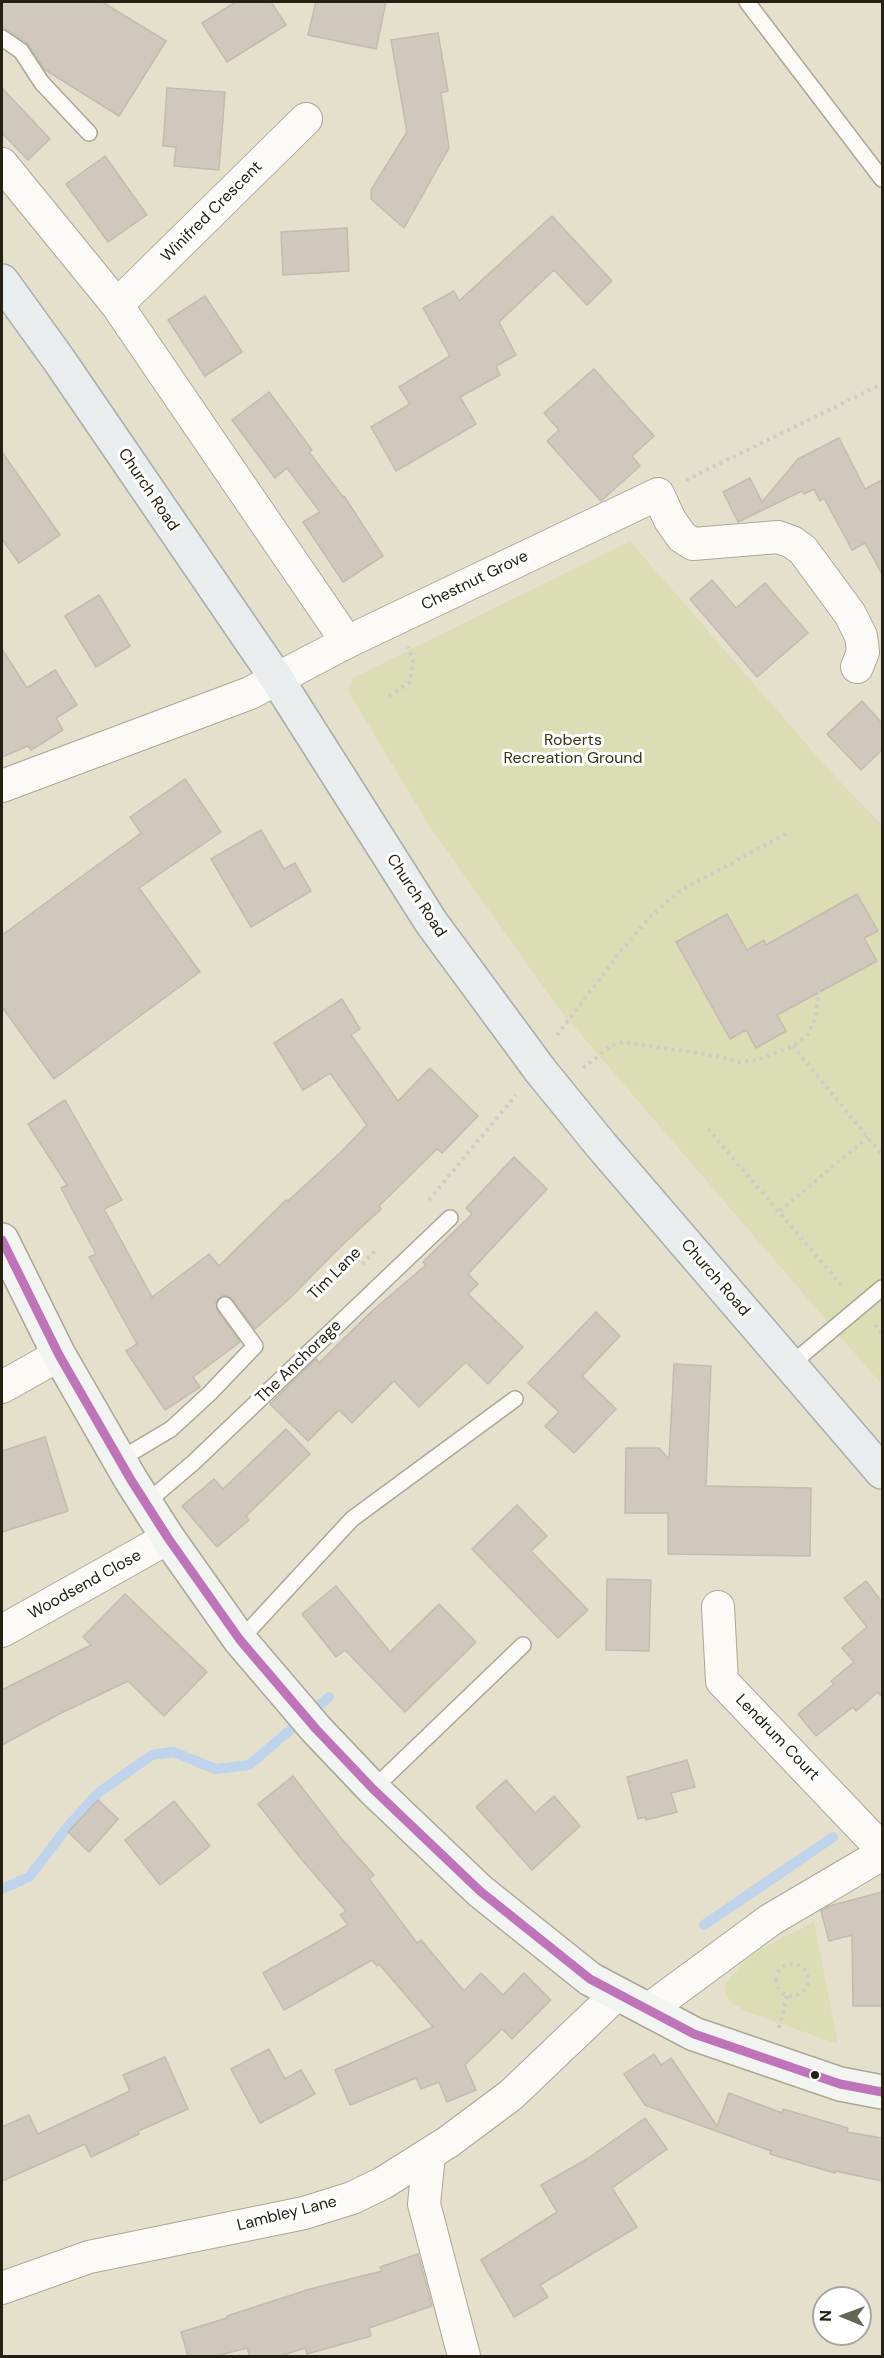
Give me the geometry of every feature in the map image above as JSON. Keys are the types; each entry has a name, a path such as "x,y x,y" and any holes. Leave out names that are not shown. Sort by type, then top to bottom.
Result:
{"main road":[{"name":"Church Road","path":"2,281 59,360 277,679 431,922 545,1076 882,1472"}],"street":[{"name":"Winifred Crescent","path":"117,305 306,119"},
{"path":"2,164 117,305 347,642"},
{"path":"658,494 670,520 682,537 693,544 778,537 792,542 803,550 850,614 861,636 863,652 857,667"},
{"name":"Chestnut Grove","path":"2,786 250,693 347,642 658,494"},
{"path":"2,1240 59,1355 119,1460 168,1538 240,1640 316,1729 373,1789 480,1891 603,1987 694,2034 840,2084 882,2092"},
{"path":"2,1387 59,1355"},
{"name":"Woodsend Close","path":"2,1631 168,1538"},
{"name":"Lendrum Court","path":"718,1607 722,1681 882,1850"},
{"path":"648,2010 770,1920 882,1854"},
{"name":"Lambley Lane","path":"2,2288 88,2257 304,2213 352,2198 383,2183 429,2155 511,2095 603,1987"},
{"path":"429,2155 424,2204 464,2356"}],"lane":[{"path":"747,2 882,179"},
{"path":"2,38 21,51 42,83 89,133"},
{"name":"The Anchorage","path":"146,1503 194,1462 450,1218"},
{"path":"790,1365 882,1288"},
{"path":"119,1460 171,1429 210,1393 255,1346 225,1305"},
{"path":"240,1640 352,1519 515,1399"},
{"path":"373,1789 523,1645"}],"path":[{"path":"658,494 882,384"},
{"path":"389,696 410,682 413,661 395,620"},
{"path":"545,1076 582,1002 651,916 678,892 789,832"},
{"path":"422,1208 522,1088 597,1055 618,1043 642,1044 717,1056 739,1062 757,1060 793,1046 807,1035 816,1017 819,988 831,979"},
{"path":"793,1046 882,1155"},
{"path":"708,1129 780,1211 882,1334"},
{"path":"780,1211 868,1137"},
{"name":"Tim Lane","path":"361,1265 378,1249"},
{"path":"793,1963 802,1966 808,1974 809,1983 805,1992 797,1997 787,1996 779,1991 775,1982 777,1973 784,1966 793,1963"}],"green space":[{"name":"Roberts Recreation Ground","path":"630,541 827,768 882,825 882,1385 559,1009 430,827 348,691 353,678"},
{"path":"814,1922 838,2044 745,2011 729,2001 725,1990 728,1980 744,1962 759,1950"}],"building":[{"path":"2,2 102,2 166,41 119,116 44,69 27,43 2,28"},
{"path":"236,2 271,2 286,25 227,62 202,23"},
{"path":"316,2 386,2 376,49 308,35"},
{"path":"438,33 448,91 441,93 449,148 404,228 371,199 371,190 407,132 391,40"},
{"path":"2,88 50,139 28,160 2,133"},
{"path":"167,88 225,92 219,170 174,166 176,147 163,146"},
{"path":"105,156 147,215 108,242 66,184"},
{"path":"552,216 612,281 587,305 554,270 499,322 516,355 496,366 500,375 460,397 476,424 396,471 371,427 410,404 399,387 450,356 423,308 454,291 459,301"},
{"path":"347,228 349,271 283,275 281,232"},
{"path":"205,296 242,352 205,376 168,320"},
{"path":"594,369 654,436 632,456 640,466 601,501 547,441 559,430 544,413"},
{"path":"269,392 312,450 309,452 344,496 383,556 343,582 303,522 320,512 287,468 275,478 232,420"},
{"path":"839,438 865,489 882,480 882,574 865,543 852,550 824,498 820,501 814,489 804,494 802,491 738,522 723,492 750,478 762,502 798,459"},
{"path":"2,452 60,535 19,563 2,539"},
{"path":"712,580 736,608 765,583 808,633 757,677 690,599"},
{"path":"99,595 130,646 96,667 65,616"},
{"path":"2,649 27,688 55,670 77,705 56,718 63,730 31,750 28,746 2,757"},
{"path":"862,701 882,723 882,750 861,770 827,734"},
{"path":"185,779 221,832 139,888 200,972 54,1079 2,1007 2,935 141,833 130,817"},
{"path":"261,830 284,869 295,863 311,891 251,927 211,859"},
{"path":"857,894 878,931 864,938 877,961 777,1015 786,1031 756,1048 746,1030 730,1039 676,942 727,914 747,950 764,940 766,945"},
{"path":"342,999 360,1029 351,1035 398,1101 430,1068 478,1116 442,1153 437,1149 379,1206 381,1209 255,1329 232,1299 225,1295 219,1298 216,1302 217,1310 240,1342 193,1377 200,1387 165,1410 126,1351 137,1344 89,1257 96,1254 61,1188 67,1185 28,1124 65,1100 122,1200 104,1209 152,1297 209,1254 219,1266 367,1125 330,1073 303,1090 274,1043"},
{"path":"514,1157 547,1189 468,1274 478,1284 468,1294 523,1347 488,1384 466,1362 419,1407 394,1381 352,1423 339,1410 308,1441 270,1404 316,1359 319,1363 372,1311 426,1265 423,1262 472,1214 466,1208"},
{"path":"596,1312 620,1336 582,1376 616,1409 574,1453 545,1426 559,1412 528,1383"},
{"path":"674,1364 711,1366 706,1486 811,1488 810,1556 668,1554 668,1513 625,1513 626,1448 659,1448 669,1459"},
{"path":"286,1429 310,1454 246,1516 249,1520 217,1547 182,1506 214,1479 223,1489"},
{"path":"45,1437 68,1511 2,1532 2,1451"},
{"path":"517,1505 547,1536 531,1551 588,1610 558,1638 472,1549"},
{"path":"607,1579 651,1580 649,1651 606,1650"},
{"path":"866,1581 882,1602 882,1697 878,1692 856,1711 853,1707 816,1736 798,1714 834,1684 831,1681 854,1662 842,1648 867,1627 844,1598"},
{"path":"336,1586 390,1652 439,1604 476,1642 405,1712 345,1650 336,1657 302,1614"},
{"path":"125,1594 207,1672 164,1716 128,1681 59,1714 2,1745 2,1690 91,1645 83,1637"},
{"path":"687,1760 695,1787 671,1793 677,1812 646,1820 645,1817 638,1819 627,1777"},
{"path":"293,1776 341,1838 374,1875 369,1879 417,1943 421,1940 464,1991 481,1973 503,1995 524,1973 551,2000 512,2039 502,2029 465,2065 476,2090 447,2102 439,2082 421,2089 416,2078 350,2105 335,2070 433,2027 379,1964 377,1966 372,1960 284,2010 263,1973 348,1925 340,1915 346,1911 258,1804"},
{"path":"506,1780 535,1813 554,1796 580,1826 532,1870 476,1807"},
{"path":"98,1800 118,1819 89,1852 68,1832"},
{"path":"174,1801 210,1846 160,1885 125,1840"},
{"path":"882,1892 882,2006 853,2006 852,1935 829,1941 821,1911 829,1906"},
{"path":"269,2049 285,2079 301,2070 315,2094 260,2123 231,2069"},
{"path":"654,2054 661,2065 671,2058 717,2126 729,2093 782,2113 783,2109 848,2128 847,2132 882,2138 882,2181 835,2171 835,2173 770,2154 771,2151 645,2105 624,2074"},
{"path":"165,2057 188,2109 138,2131 139,2134 91,2157 85,2144 2,2181 2,2127 29,2115 38,2134 130,2091 123,2075"},
{"path":"645,2118 667,2149 612,2188 637,2227 540,2285 548,2297 514,2317 481,2260 557,2212 541,2185 587,2159"},
{"path":"418,2254 432,2306 369,2328 371,2336 307,2354 305,2348 280,2356 250,2356 247,2348 216,2356 188,2356 181,2332 310,2289 382,2271 380,2267"}],"waterway":[{"path":"2,1889 29,1877 69,1825 98,1793 152,1755 173,1752 216,1769 249,1765 329,1697"},
{"path":"704,1925 833,1837"}],"transit line":[{"path":"2,1240 59,1355 131,1480 168,1538 240,1640 316,1729 373,1789 480,1891 590,1979 694,2034 840,2084 882,2092"}]}
